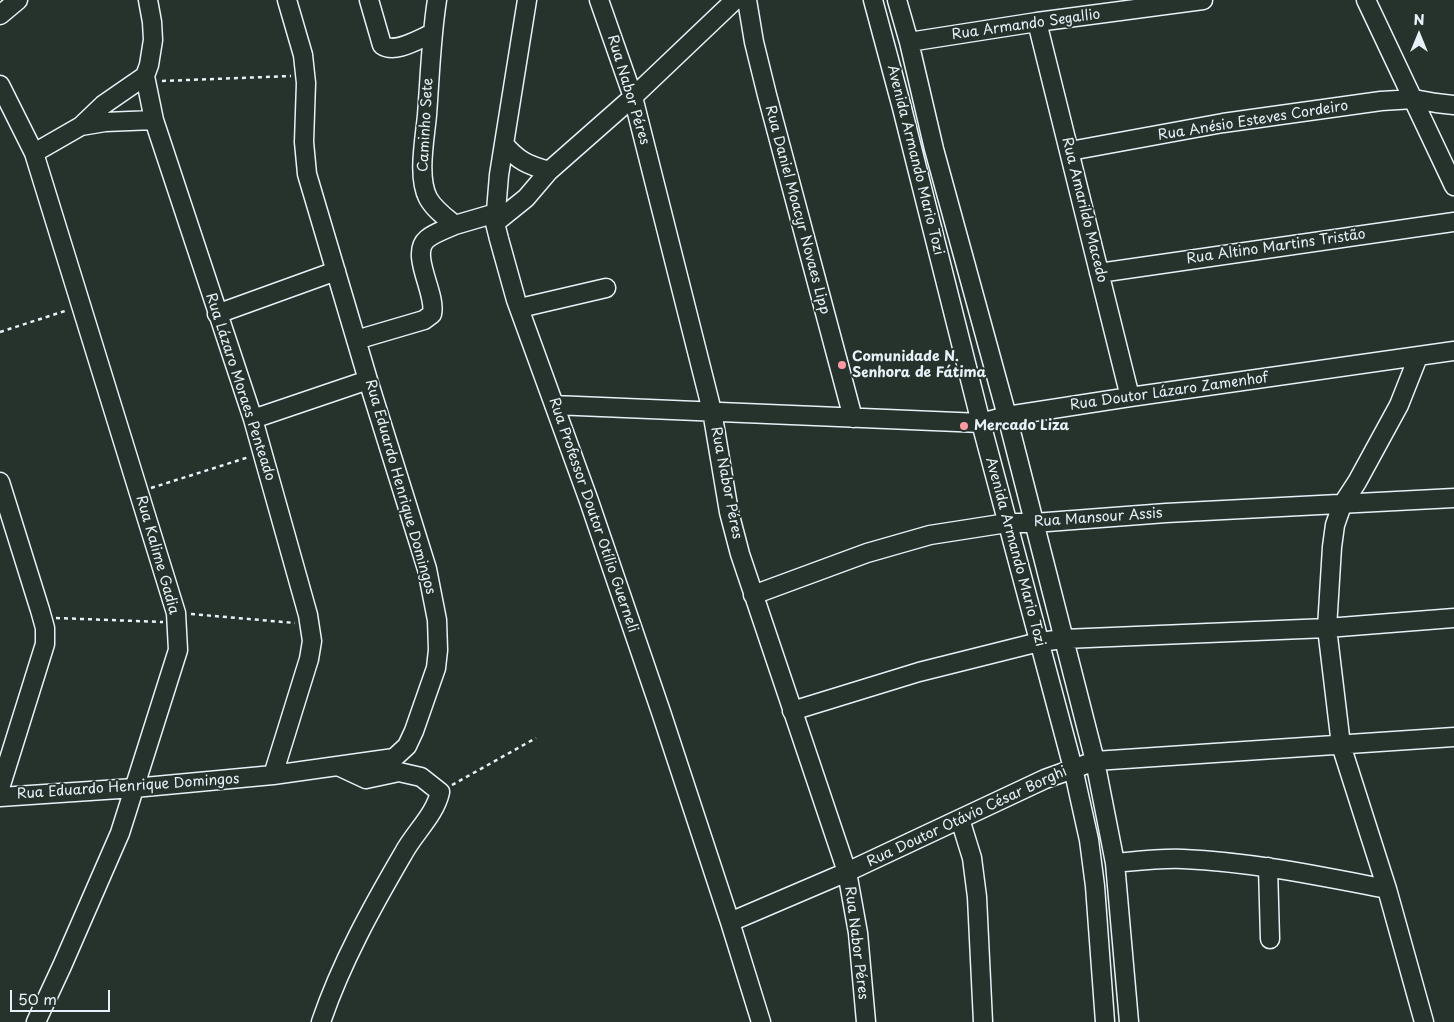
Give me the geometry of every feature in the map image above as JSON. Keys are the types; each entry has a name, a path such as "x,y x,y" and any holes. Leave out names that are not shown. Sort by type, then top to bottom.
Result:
{"street":[{"path":"0,15 18,0"},
{"name":"Rua Lázaro Moraes Penteado","path":"148,0 153,40 145,79 154,120 253,419 312,641 309,659 273,775"},
{"name":"Rua Eduardo Henrique Domingos","path":"0,797 134,788 273,775 394,758 407,746 414,731 436,668 438,650 437,620 427,569 368,380 307,174 304,142 305,76 303,55 287,0"},
{"path":"369,0 382,45 387,48 407,44 431,34"},
{"name":"Caminho Sete","path":"437,0 431,34 424,144 425,188 428,198 437,210 455,225"},
{"name":"Rua Professor Doutor Otílio Guerneli","path":"527,0 504,144 496,218 516,300 658,703 761,1022"},
{"name":"Rua Nabor Péres","path":"599,0 633,97 712,411 729,512 753,595 847,872 858,933 866,1022"},
{"path":"356,340 424,320 432,314 433,302 423,269 421,254 422,246 427,239 455,225 496,218 526,198 550,171 633,97 735,0"},
{"name":"Rua Daniel Moacyr Novaes Lipp","path":"747,0 754,42 767,95 852,418"},
{"name":"Avenida Armando Mario Tozi","path":"873,0 1089,840 1095,886 1105,1022"},
{"name":"Avenida Armando Mario Tozi","path":"897,0 909,42 934,149 1007,416 1095,760 1115,863 1128,1022"},
{"name":"Rua Armando Segallio","path":"909,42 1037,22 1203,0"},
{"path":"1366,0 1454,186"},
{"name":"Rua Amarildo Macedo","path":"1037,22 1130,397"},
{"path":"34,153 81,126 104,105 145,79"},
{"name":"Rua Kalime Gadia","path":"0,85 34,153 177,618 178,650 120,833 36,1022"},
{"name":"Rua Anésio Esteves Cordeiro","path":"1070,151 1222,123 1381,101 1414,99 1454,105"},
{"path":"81,126 105,122 154,120"},
{"path":"504,144 513,155 530,166 550,171"},
{"name":"Rua Altino Martins Tristão","path":"1099,273 1454,222"},
{"path":"217,314 336,271"},
{"path":"520,308 606,288"},
{"name":"Rua Doutor Lázaro Zamenhof","path":"554,405 981,423 1007,416 1130,397 1454,351"},
{"path":"1418,357 1399,405 1358,482 1342,505 1335,525 1328,589 1327,628 1341,745 1387,889 1424,1022"},
{"path":"253,419 368,380"},
{"path":"0,482 42,617 45,644 0,788"},
{"name":"Rua Mansour Assis","path":"753,595 866,553 930,535 1008,523 1454,498"},
{"path":"792,711 919,672 1039,642 1064,639 1327,628 1454,618"},
{"name":"Rua Doutor Otávio César Borghi","path":"730,922 847,872 1045,778 1095,760 1454,737"},
{"path":"321,1022 330,994 375,903 404,851 438,802 440,792 421,777 400,772 366,778 338,766"},
{"path":"960,819 972,858 977,897 983,1022"},
{"path":"1115,863 1181,859 1268,867 1387,889"},
{"path":"1268,867 1270,938"}],"path":[{"path":"145,79 305,76"},
{"path":"0,332 81,306"},
{"path":"139,492 262,453"},
{"path":"42,617 177,618 309,624"},
{"path":"440,792 536,738"}],"place":[{"name":"Comunidade N. Senhora de Fátima","path":"842,365"},
{"name":"Mercado Liza","path":"964,426"}]}
